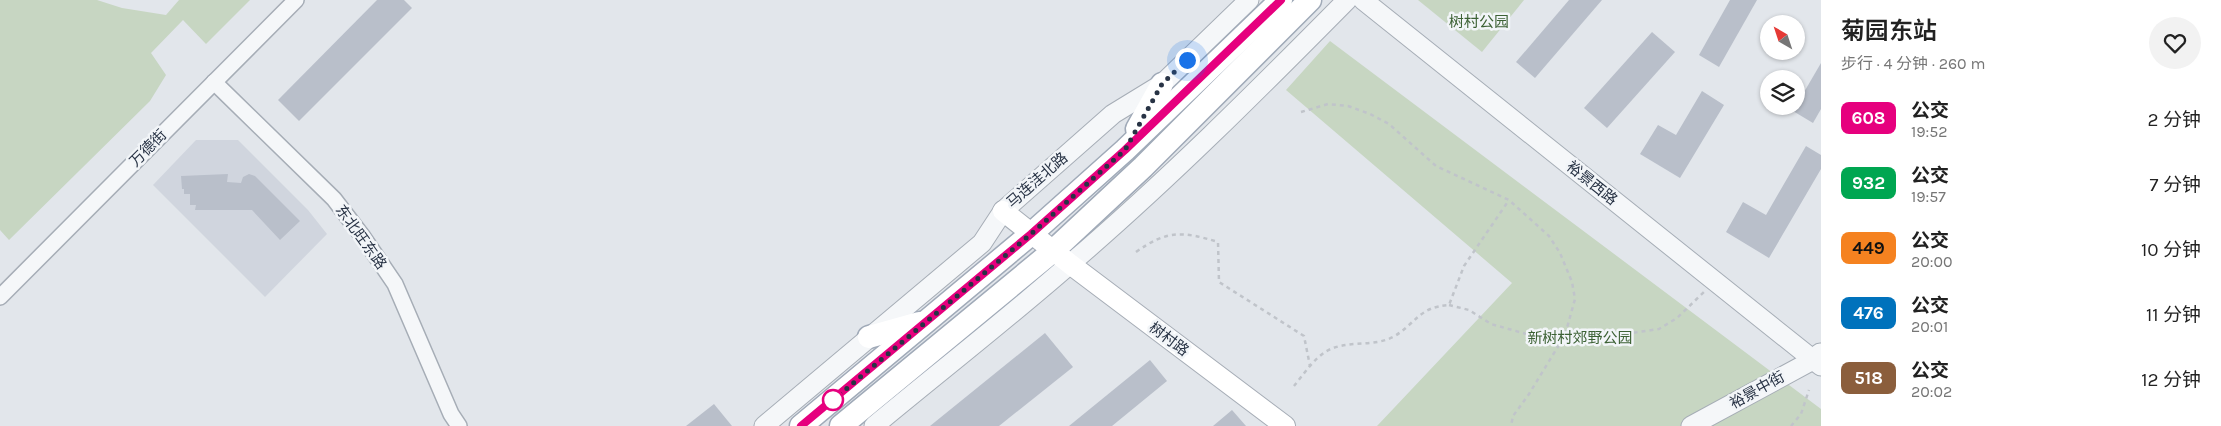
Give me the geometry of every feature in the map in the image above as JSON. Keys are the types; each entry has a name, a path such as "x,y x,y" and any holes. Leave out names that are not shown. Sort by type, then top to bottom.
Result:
{"main road":[{"path":"801,426 1031,234 1125,150 1281,0"},
{"path":"841,426 1061,258 1143,167 1310,0"},
{"path":"1125,150 1162,84"},
{"name":"树村路","path":"1003,211 1061,258 1285,426"},
{"path":"869,337 927,321"}],"street":[{"name":"万德街","path":"0,297 296,0"},
{"name":"马连洼北路","path":"764,426 982,243 1003,211 1113,114 1162,84 1249,0"},
{"path":"874,426 1061,258 1163,181 1272,76 1347,0"},
{"name":"裕景西路","path":"1363,0 1714,281 1818,359"},
{"name":"东北旺东路","path":"214,82 334,199 363,237 395,284 451,414 459,426"},
{"name":"裕景中街","path":"1691,426 1818,359"}],"path":[{"path":"1301,112 1328,104 1348,106 1370,114 1389,124 1436,166 1509,200 1549,236 1566,268 1575,299 1565,335 1529,394 1513,416 1511,426"},
{"path":"1449,305 1464,266 1509,200"},
{"path":"1136,252 1155,239 1168,235 1197,236 1218,242 1219,282 1304,336 1310,366"},
{"path":"1294,386 1310,366 1325,352 1341,345 1377,343 1394,336 1420,314 1436,306 1449,305 1469,310 1490,324 1544,339 1565,335 1611,336 1659,328 1677,318 1714,281"},
{"path":"1791,426 1801,414 1809,390"}],"shaded area":[{"path":"196,140 238,140 308,210 327,234 265,297 153,185"}],"green space":[{"path":"0,0 97,0 122,8 166,15 179,0 250,0 206,44 183,20 151,53 166,75 150,101 9,240 0,230"},
{"name":"树村公园","path":"1418,0 1524,0 1482,52"},
{"name":"新树村郊野公园","path":"1330,41 1821,409 1821,426 1377,426 1512,283 1286,90"}],"building":[{"path":"377,0 404,0 412,8 299,121 278,100"},
{"path":"1569,0 1602,0 1535,78 1516,62"},
{"path":"1730,0 1757,0 1719,67 1699,55"},
{"path":"1652,32 1675,52 1607,128 1584,108"},
{"path":"1821,63 1821,109 1813,123 1800,115 1805,115 1805,90"},
{"path":"1702,91 1724,105 1680,178 1640,154 1658,125 1676,135"},
{"path":"1806,146 1821,155 1821,169 1769,258 1726,232 1743,202 1766,215"},
{"path":"228,174 227,182 241,183 243,177 249,174 255,176 300,221 280,240 252,210 195,210 196,205 190,205 190,194 184,194 181,176"},
{"path":"1045,333 1073,367 999,426 930,426"},
{"path":"1150,360 1167,381 1112,426 1069,426"},
{"path":"714,404 732,426 686,426"},
{"path":"1232,410 1246,426 1213,426"}],"bus line":[{"name":"608","path":"801,426 1031,234 1125,150 1281,0"}],"route":[{"path":"833,400 1031,234 1125,150 1162,84 1187,60"}]}
